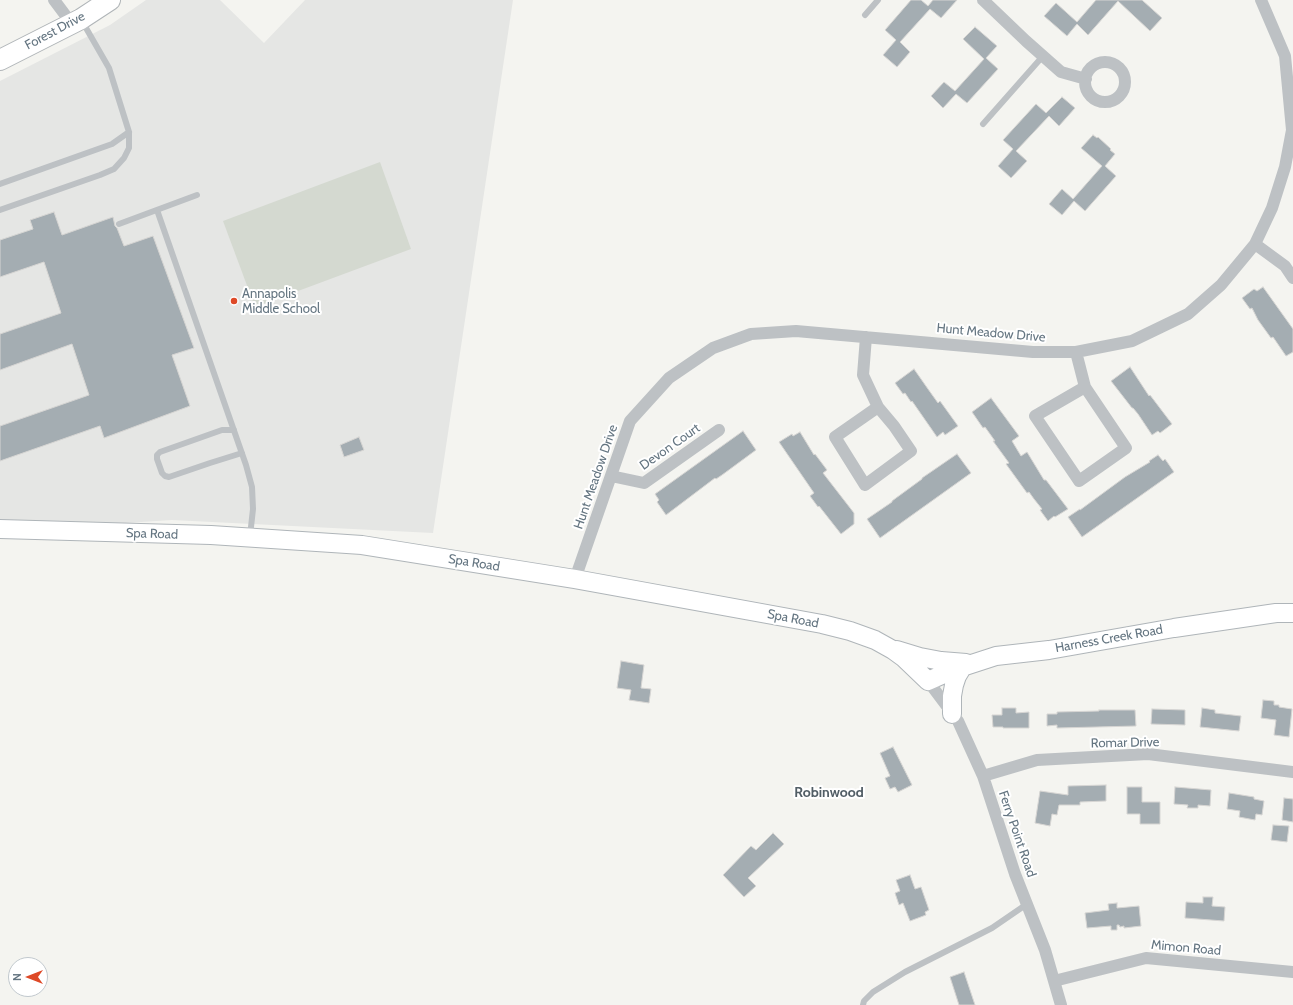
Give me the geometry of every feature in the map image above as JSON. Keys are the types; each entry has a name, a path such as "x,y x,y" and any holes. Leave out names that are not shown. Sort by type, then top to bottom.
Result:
{"main road":[{"name":"Forest Drive","path":"0,60 77,21 110,0"}],"street":[{"path":"54,0 77,21"},
{"path":"983,0 1061,72 1086,79"},
{"name":"Hunt Meadow Drive","path":"575,579 630,421 669,378 713,348 751,334 796,331 1033,352 1076,352 1132,341 1188,314 1221,285 1255,244 1272,208 1285,166 1292,130 1285,56 1260,0"},
{"path":"1255,244 1289,264 1293,278"},
{"path":"866,337 863,375 878,407 894,426 911,451 865,485 835,437 878,407"},
{"path":"1076,352 1085,387 1126,448 1079,481 1035,416 1085,387"},
{"name":"Devon Court","path":"611,476 644,483 719,430"},
{"name":"Spa Road","path":"0,529 211,535 362,545 575,579 822,624 850,631 875,640 889,648 904,658 928,681"},
{"name":"Harness Creek Road","path":"928,681 967,665 996,656 1049,650 1174,628 1276,613 1293,613"},
{"path":"889,648 920,657 967,665"},
{"path":"952,714 952,696 954,685 957,676 967,665"},
{"name":"Ferry Point Road","path":"928,681 958,721 983,776 1015,874 1045,950 1061,1005"},
{"name":"Romar Drive","path":"983,776 1037,760 1148,754 1293,772"},
{"name":"Mimon Road","path":"1054,981 1146,958 1293,972"}],"lane":[{"path":"865,15 878,0"},
{"path":"0,210 114,169 124,158 129,148 129,132 108,68 77,21"},
{"path":"983,124 1043,56"},
{"path":"0,184 112,144 129,132"},
{"path":"120,224 197,195"},
{"path":"157,210 242,453 252,487 253,509 250,538"},
{"path":"234,430 222,430 160,452 157,459 162,473 169,477 242,453"},
{"path":"863,1005 864,1001 873,992 898,976 992,928 1027,904"}],"shaded area":[{"name":"Annapolis Middle School","path":"146,0 220,0 264,43 305,0 513,0 433,533 172,520 0,530 0,81 110,25"},
{"path":"380,162 411,249 255,307 223,221"}],"building":[{"path":"911,0 921,0 928,6 933,0 957,0 941,18 930,9 900,42 910,52 897,67 883,55 896,40 885,30"},
{"path":"1096,0 1142,0 1162,18 1150,31 1118,1 1088,35 1077,24 1067,36 1044,16 1056,3 1077,22"},
{"path":"975,27 997,46 986,58 998,69 967,103 956,94 943,108 931,96 944,82 955,91 984,59 963,39"},
{"path":"1062,97 1075,108 1059,126 1049,116 1016,151 1027,161 1011,178 998,166 1013,149 1003,140 1036,104 1046,113"},
{"path":"1093,135 1097,138 1098,137 1115,154 1105,166 1116,176 1085,211 1074,201 1062,215 1049,204 1062,189 1073,199 1102,166 1081,148"},
{"path":"54,212 62,235 113,217 115,226 124,246 153,236 194,348 172,355 190,406 104,438 100,426 0,461 0,426 89,395 72,344 0,370 0,334 61,313 44,262 0,277 0,240 33,229 30,220"},
{"path":"1263,287 1293,329 1293,352 1286,356 1273,337 1271,338 1258,320 1252,308 1250,309 1242,298 1254,289 1257,291"},
{"path":"1130,367 1149,396 1150,395 1172,424 1160,433 1158,431 1152,435 1138,414 1111,381"},
{"path":"914,369 938,403 940,401 958,426 945,435 943,432 937,437 912,401 911,402 905,393 903,394 895,383"},
{"path":"991,398 1019,436 1012,441 1021,456 1027,452 1044,480 1046,480 1068,509 1055,517 1054,516 1048,521 1040,510 1042,509 1029,492 1027,493 1006,464 1009,463 993,441 995,441 985,427 983,428 972,412"},
{"path":"743,431 756,450 722,475 716,479 715,478 666,515 657,502 659,500 655,494"},
{"path":"800,432 814,455 815,454 827,470 823,473 854,513 854,524 841,534 810,496 814,493 779,442 792,434 793,436"},
{"path":"359,437 364,450 344,457 340,445"},
{"path":"957,454 971,473 880,538 867,519"},
{"path":"1158,455 1163,461 1165,459 1174,472 1082,537 1068,517 1125,477 1150,462 1149,461"},
{"path":"621,661 644,665 641,688 651,689 649,703 629,700 631,690 617,688"},
{"path":"1263,700 1274,701 1274,705 1292,709 1289,737 1274,735 1276,720 1261,718"},
{"path":"1002,708 1016,708 1016,713 1029,712 1029,728 993,727 992,715 1002,715"},
{"path":"1202,708 1215,710 1215,713 1241,716 1239,731 1200,727"},
{"path":"1152,709 1185,710 1185,725 1151,724"},
{"path":"1135,710 1136,726 1057,728 1057,725 1047,726 1047,714 1057,714 1057,712"},
{"path":"893,747 912,785 898,792 895,787 890,789 885,778 890,776 880,753"},
{"path":"1106,785 1106,801 1080,802 1080,805 1059,805 1057,815 1052,814 1050,826 1035,823 1040,791 1068,795 1068,786"},
{"path":"1127,787 1142,787 1142,802 1160,802 1160,824 1140,824 1140,814 1127,814"},
{"path":"1175,787 1211,790 1210,806 1198,805 1198,808 1187,808 1188,805 1174,804"},
{"path":"1229,793 1254,797 1254,799 1264,801 1262,815 1256,814 1255,820 1239,817 1240,811 1227,809"},
{"path":"1284,798 1293,799 1293,822 1282,820"},
{"path":"1273,825 1289,826 1287,842 1271,840"},
{"path":"773,833 784,844 748,878 756,886 744,897 723,875 751,846 756,850"},
{"path":"910,875 915,889 921,887 929,910 925,912 926,915 910,921 903,903 899,905 895,893 900,891 896,880"},
{"path":"1203,897 1213,897 1212,906 1225,907 1224,921 1185,918 1186,902 1203,903"},
{"path":"1117,903 1117,908 1139,906 1141,926 1124,928 1124,926 1120,927 1117,925 1117,930 1111,930 1111,926 1087,928 1085,913 1109,910 1108,904"},
{"path":"964,972 975,1005 959,1005 950,977"}],"place":[{"name":"Annapolis Middle School","path":"234,301"}],"district":[{"name":"Robinwood","path":"829,793"}]}
